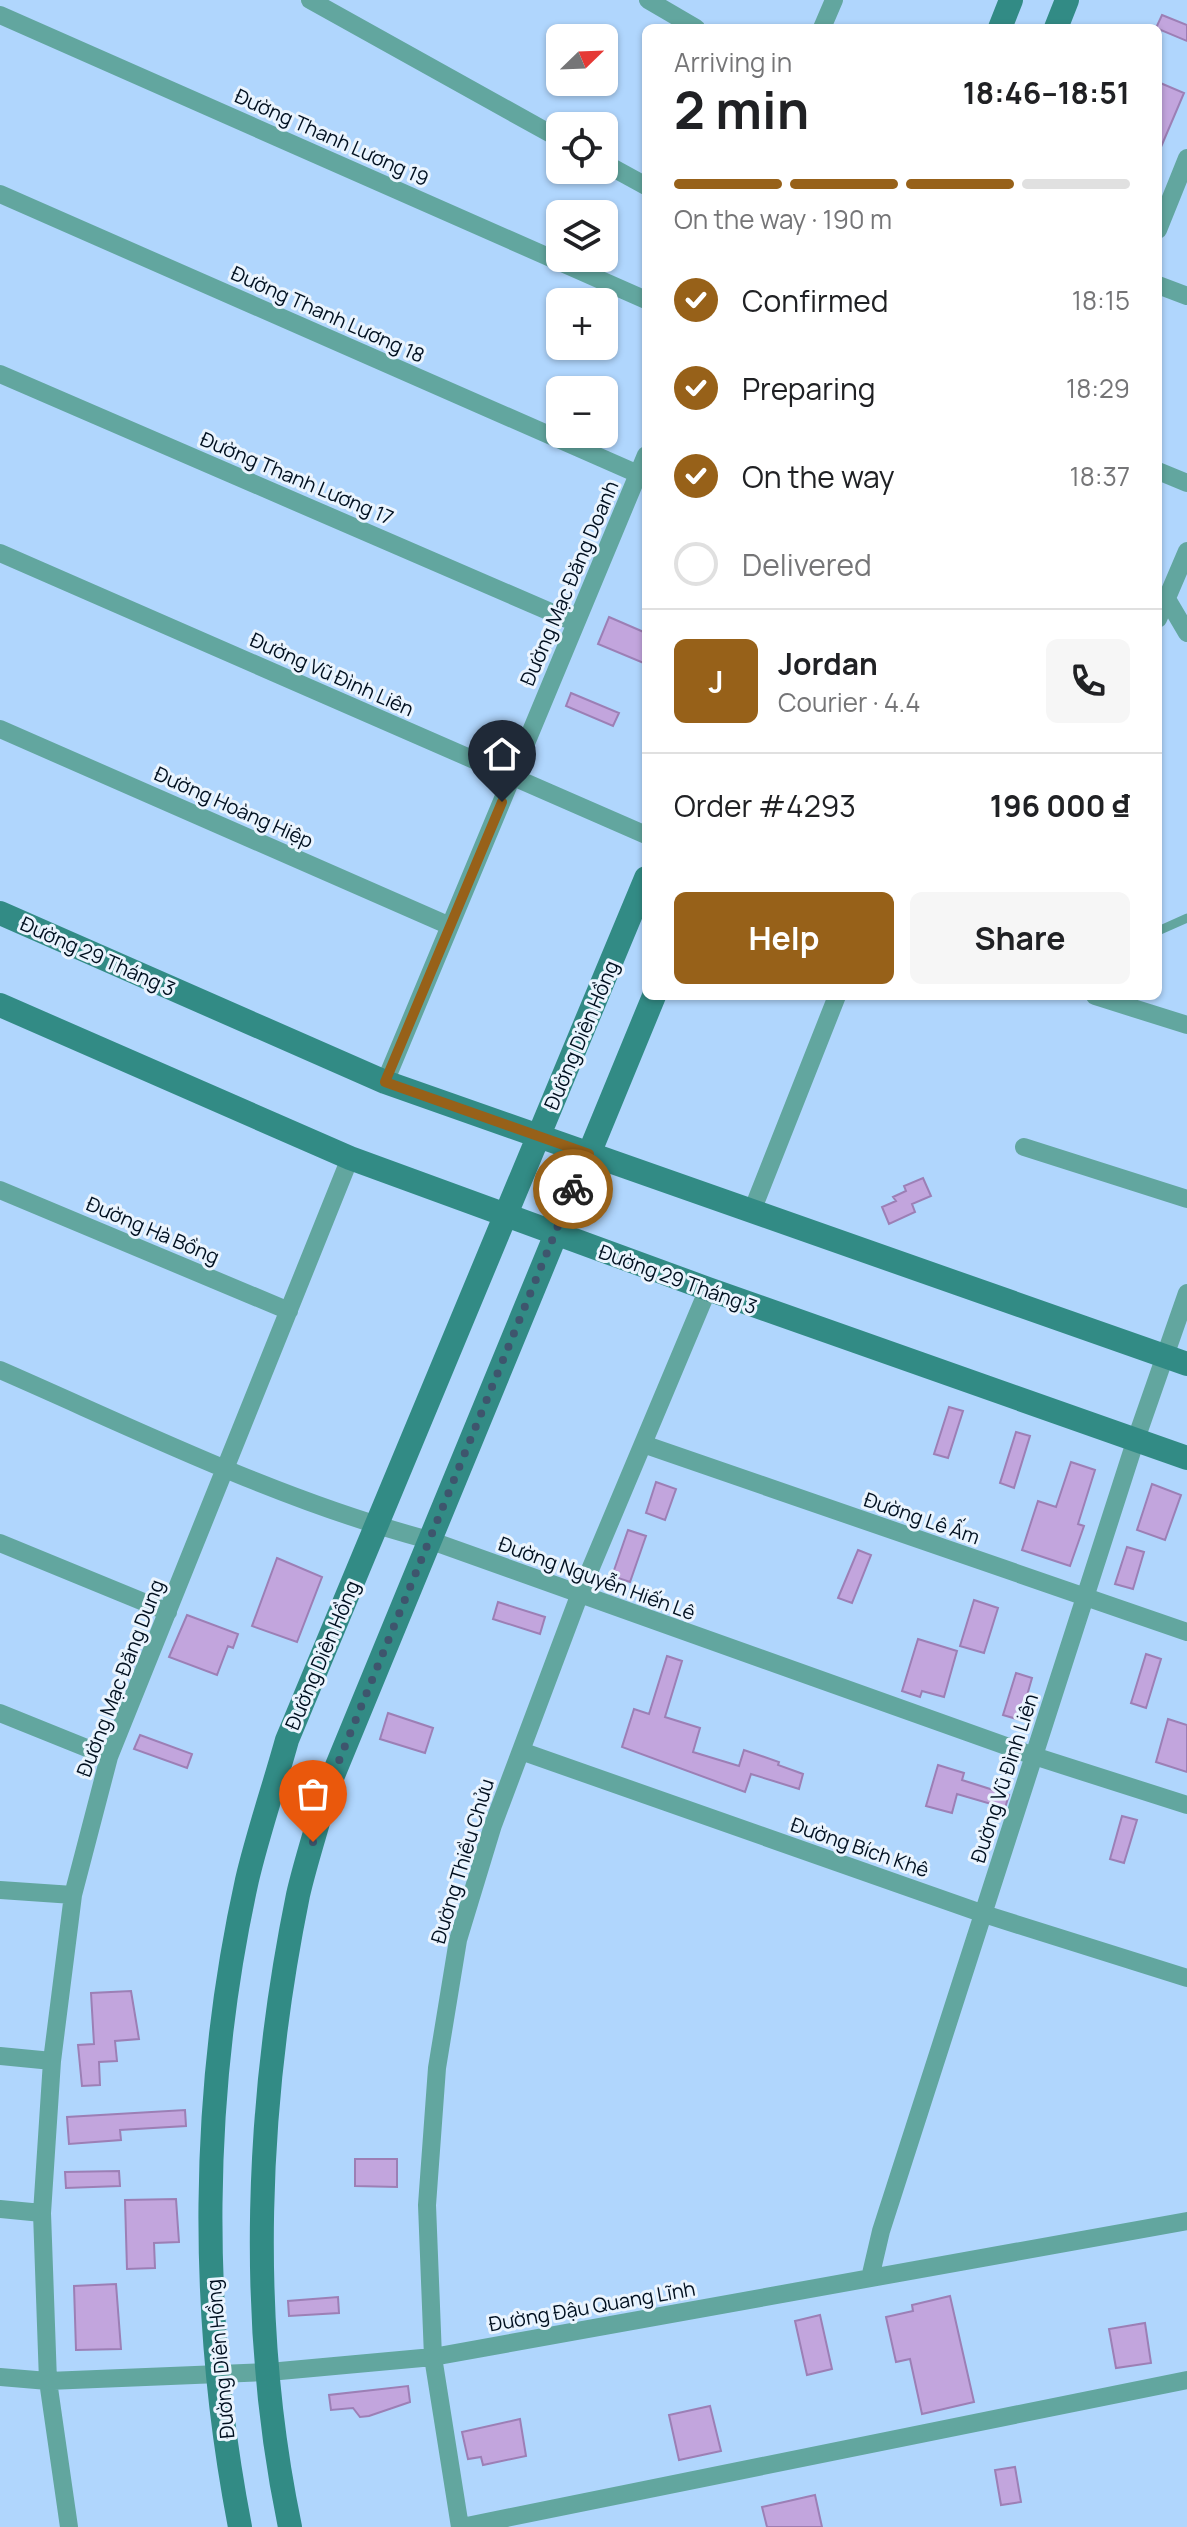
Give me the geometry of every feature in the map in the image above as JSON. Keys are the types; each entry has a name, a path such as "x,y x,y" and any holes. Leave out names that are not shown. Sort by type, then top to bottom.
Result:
{"street":[{"path":"310,0 546,131"},
{"path":"648,0 689,24"},
{"path":"824,24 834,0"},
{"path":"1002,24 1011,0"},
{"path":"1058,24 1067,0"},
{"name":"Đường Thanh Lương 19","path":"0,15 642,298"},
{"path":"1162,220 1187,158"},
{"path":"618,171 642,184"},
{"name":"Đường Thanh Lương 18","path":"0,194 638,474"},
{"path":"1162,287 1187,296"},
{"name":"Đường Thanh Lương 17","path":"0,374 576,623"},
{"name":"Đường Mạc Đăng Doanh","path":"385,1082 642,464"},
{"path":"1162,473 1187,483"},
{"path":"1162,610 1187,551"},
{"name":"Đường Vũ Đình Liên","path":"0,553 642,833"},
{"path":"1167,599 1187,633"},
{"name":"Đường Hoàng Hiệp","path":"0,729 450,926"},
{"name":"Đường Diên Hồng","path":"240,2527 211,2306 212,2121 227,1996 247,1880 287,1740 642,888"},
{"name":"Đường 29 Tháng 3","path":"0,913 385,1082 1176,1360"},
{"path":"290,2527 278,2472 263,2301 266,2122 280,2001 299,1893 327,1790 652,1000"},
{"path":"752,1211 835,1000"},
{"path":"1108,1000 1187,1025"},
{"name":"Đường 29 Tháng 3","path":"0,1005 350,1158 554,1234 1187,1458"},
{"path":"1024,1147 1187,1199"},
{"name":"Đường Mạc Đăng Dung","path":"69,2527 48,2381 42,2213 52,2061 73,1895 109,1757 350,1158"},
{"name":"Đường Hà Bồng","path":"0,1190 289,1311"},
{"name":"Đường Thiều Chửu","path":"461,2527 433,2357 427,2205 437,2068 458,1940 493,1825 579,1596 708,1289"},
{"name":"Đường Vũ Đình Liên","path":"870,2278 881,2231 1135,1442 1176,1360 1187,1293"},
{"name":"Đường Nguyễn Hiến Lê","path":"0,1370 226,1468 376,1526 429,1540 1034,1756 1187,1805"},
{"name":"Đường Lê Ấm","path":"643,1444 1187,1632"},
{"path":"0,1543 168,1612"},
{"path":"0,1713 109,1757"},
{"name":"Đường Bích Khê","path":"521,1751 984,1914 1187,1978"},
{"path":"0,1890 73,1895"},
{"path":"0,2056 52,2061"},
{"path":"0,2209 42,2213"},
{"name":"Đường Đậu Quang Lĩnh","path":"0,2377 48,2381 269,2372 433,2357 1187,2221"},
{"path":"461,2527 1187,2380"}],"lane":[{"path":"1162,929 1187,918"}],"building":[{"path":"1162,15 1187,25 1187,41 1162,31 1162,24 1158,24"},
{"path":"1162,84 1184,93 1162,145"},
{"path":"609,617 642,631 642,662 598,644"},
{"path":"571,693 619,713 613,726 566,706"},
{"path":"923,1178 931,1196 912,1204 915,1212 889,1224 882,1207 896,1201 893,1197 906,1191 904,1186"},
{"path":"949,1407 963,1411 948,1458 934,1454"},
{"path":"1016,1432 1030,1436 1014,1488 1000,1483"},
{"path":"1071,1462 1095,1470 1078,1524 1084,1526 1070,1566 1022,1550 1038,1501 1056,1507"},
{"path":"656,1482 676,1489 665,1520 646,1513"},
{"path":"1152,1484 1181,1495 1165,1540 1137,1530"},
{"path":"628,1530 646,1536 630,1582 612,1576"},
{"path":"1127,1547 1144,1552 1133,1589 1115,1584"},
{"path":"858,1550 871,1555 852,1603 838,1598"},
{"path":"277,1558 322,1577 297,1642 252,1626"},
{"path":"974,1600 998,1608 984,1653 960,1646"},
{"path":"498,1602 545,1617 540,1634 493,1619"},
{"path":"187,1615 238,1634 233,1648 228,1646 217,1675 169,1657"},
{"path":"918,1639 957,1651 944,1697 922,1691 920,1697 902,1691"},
{"path":"1146,1654 1161,1659 1146,1708 1131,1703"},
{"path":"667,1656 682,1661 665,1717 700,1728 693,1752 739,1766 744,1750 779,1762 778,1765 803,1774 799,1789 751,1774 745,1792 622,1747 634,1709 649,1714"},
{"path":"1016,1673 1032,1678 1020,1720 1003,1715"},
{"path":"388,1713 433,1728 425,1753 380,1739"},
{"path":"1168,1719 1187,1725 1187,1772 1156,1762"},
{"path":"140,1735 192,1754 187,1768 134,1749"},
{"path":"938,1765 964,1773 962,1780 1009,1795 1005,1808 957,1794 952,1813 926,1806"},
{"path":"1122,1816 1137,1820 1124,1863 1110,1859"},
{"path":"131,1991 139,2039 115,2041 117,2061 99,2062 100,2085 82,2086 78,2045 94,2044 91,1993"},
{"path":"185,2110 186,2126 120,2130 121,2140 69,2144 67,2117"},
{"path":"355,2159 397,2159 397,2187 355,2186"},
{"path":"119,2171 120,2186 66,2188 65,2172"},
{"path":"176,2199 179,2242 154,2243 155,2268 127,2269 125,2200"},
{"path":"116,2284 121,2349 76,2350 74,2286"},
{"path":"950,2296 974,2402 922,2414 910,2359 896,2362 886,2317 913,2311 912,2305"},
{"path":"338,2297 339,2313 289,2316 288,2301"},
{"path":"820,2315 832,2369 807,2375 795,2321"},
{"path":"1145,2323 1151,2363 1116,2368 1109,2329"},
{"path":"408,2386 410,2402 369,2416 360,2417 353,2408 331,2410 329,2395"},
{"path":"710,2406 721,2451 679,2460 669,2415"},
{"path":"520,2419 526,2456 483,2465 481,2457 468,2459 462,2432"},
{"path":"1015,2467 1021,2502 1001,2505 995,2470"},
{"path":"815,2495 822,2527 767,2527 762,2507"}],"way so far":[{"path":"313,1842 327,1790 573,1189"}],"route":[{"path":"502,802 385,1082 589,1154 573,1189"}]}
